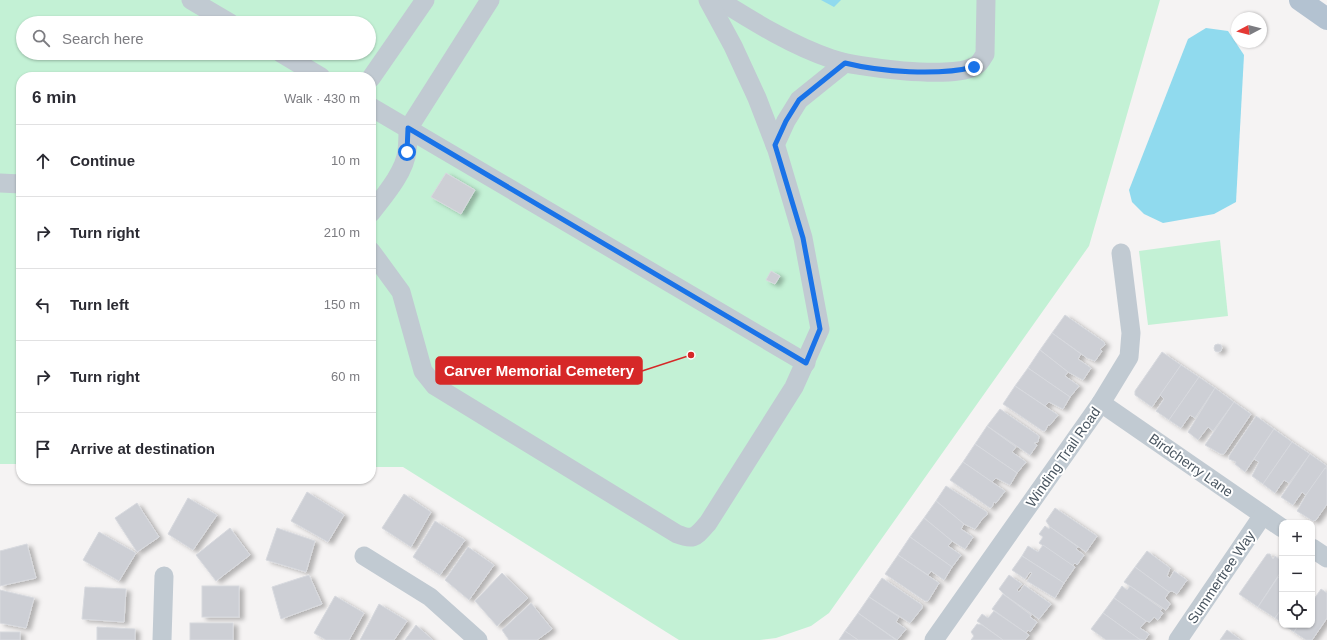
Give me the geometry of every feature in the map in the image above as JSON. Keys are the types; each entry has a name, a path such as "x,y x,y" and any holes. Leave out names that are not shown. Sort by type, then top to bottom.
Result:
{"main road":[{"path":"1300,0 1327,19"}],"street":[{"path":"191,0 208,5 221,16"},
{"path":"375,72 425,0"},
{"path":"376,207 389,191 400,171 407,152 408,128 490,0"},
{"path":"376,258 401,292 423,371 434,386 677,534 688,538 697,536 708,523 794,387 820,329 803,238 775,145 745,72 708,0"},
{"path":"719,0 803,47 833,60 863,67 933,72 961,70 974,67 986,54 986,0"},
{"path":"293,60 313,72"},
{"path":"775,145 786,121 799,100 845,63"},
{"path":"376,110 806,363"},
{"path":"0,183 16,184"},
{"name":"Winding Trail Road","path":"934,640 1101,403 1130,357 1131,333 1121,253"},
{"name":"Birdcherry Lane","path":"1101,403 1279,526"},
{"name":"Summertree Way","path":"1178,640 1263,515"},
{"path":"1315,550 1327,558"},
{"path":"364,556 430,597 478,640"},
{"path":"162,640 164,576"}],"green space":[{"path":"0,0 1160,0 1089,246 829,613 811,626 776,638 760,640 679,640 403,467 376,467 376,72 16,72 16,464 0,464"},
{"path":"1220,240 1228,316 1148,325 1139,251"}],"water":[{"path":"821,0 841,0 834,7"},
{"path":"1206,28 1228,31 1231,36 1231,48 1239,48 1244,55 1236,202 1214,214 1163,223 1144,214 1132,202 1129,190 1188,39"}],"building":[{"path":"446,173 475,190 461,214 431,197"},
{"path":"771,271 780,276 775,284 766,280"},
{"path":"1065,315 1104,342 1105,345 1100,349 1102,351 1095,361 1087,358 1052,333"},
{"path":"1052,333 1081,354 1078,359 1091,368 1083,380 1068,372 1040,350"},
{"path":"1216,344 1220,344 1222,348 1220,352 1216,352 1214,350 1214,346"},
{"path":"1040,350 1068,372 1065,376 1079,386 1070,397 1028,368"},
{"path":"1162,352 1181,365 1152,407 1135,395 1135,391"},
{"path":"1181,365 1199,377 1169,420 1156,411 1164,399 1160,395"},
{"path":"1028,368 1070,397 1063,409 1049,402 1045,406 1015,386"},
{"path":"1199,377 1215,388 1195,418 1190,415 1181,428 1169,420"},
{"path":"1015,386 1058,415 1050,425 1048,425 1045,431 1003,404"},
{"path":"1215,388 1234,402 1213,431 1208,427 1198,440 1188,432"},
{"path":"1234,402 1251,414 1224,454 1221,454 1205,445"},
{"path":"1000,409 1039,436 1038,442 1034,443 1037,445 1030,455 987,426"},
{"path":"1256,416 1274,429 1245,472 1235,464 1236,462 1229,459 1229,456"},
{"path":"987,426 1016,447 1012,452 1026,462 1017,473 975,444"},
{"path":"1274,429 1292,442 1263,484 1252,476 1259,462 1254,459"},
{"path":"1292,442 1310,454 1289,483 1284,480 1275,493 1263,484"},
{"path":"975,444 1017,473 1010,485 996,478 992,482 963,462"},
{"path":"1310,454 1327,466 1306,495 1302,492 1293,505 1281,497"},
{"path":"963,462 1005,491 996,503 994,502 992,507 990,508 950,480"},
{"path":"1325,468 1327,469 1327,504 1316,520 1311,520 1297,511"},
{"path":"946,486 987,512 987,515 975,529 964,524 936,501"},
{"path":"307,492 344,515 328,542 291,521"},
{"path":"404,494 431,512 411,547 382,528"},
{"path":"188,498 217,515 193,550 168,534"},
{"path":"936,501 964,524 961,529 973,537 965,549 952,541 924,518"},
{"path":"137,503 159,537 137,552 115,518"},
{"path":"1055,508 1097,536 1086,552 1050,527 1046,521"},
{"path":"924,518 952,541 948,546 961,555 952,567 910,537"},
{"path":"435,521 465,540 440,575 413,557"},
{"path":"1045,526 1049,529 1050,527 1078,547 1076,549 1084,555 1077,565 1075,563 1072,566 1039,543 1043,537 1039,534"},
{"path":"230,528 250,555 216,581 196,555"},
{"path":"277,528 315,541 306,572 266,560"},
{"path":"99,532 136,553 119,581 83,560"},
{"path":"910,537 952,567 944,580 931,571 928,575 898,555"},
{"path":"27,544 36,578 0,586 0,551"},
{"path":"1043,545 1075,567 1064,583 1022,556 1028,546 1038,552"},
{"path":"468,547 494,565 469,600 445,580"},
{"path":"1147,551 1170,568 1167,576 1170,578 1174,571 1187,580 1177,594 1172,591 1169,592 1135,567"},
{"path":"1267,554 1270,554 1273,559 1275,556 1279,559 1279,575 1258,607 1239,594"},
{"path":"898,555 939,583 928,601 925,601 885,574"},
{"path":"1022,556 1064,583 1055,598 1027,581 1032,573 1030,572 1025,579 1012,570"},
{"path":"1135,567 1169,592 1165,598 1170,604 1166,610 1124,582"},
{"path":"502,573 528,598 497,626 475,601"},
{"path":"309,575 322,604 281,619 272,587"},
{"path":"1009,575 1022,584 1017,590 1019,592 1024,585 1051,604 1039,619 1006,596 999,589"},
{"path":"1278,577 1279,612 1275,618 1258,607"},
{"path":"882,578 922,605 922,608 910,623 869,597"},
{"path":"202,586 239,586 239,617 202,617"},
{"path":"1122,586 1127,590 1130,586 1162,609 1160,611 1163,613 1158,620 1154,617 1150,622 1146,621 1114,598"},
{"path":"85,587 126,589 124,622 82,619"},
{"path":"1321,589 1327,593 1327,618 1312,640 1306,640 1294,632 1296,628 1315,628 1315,598"},
{"path":"0,590 34,598 26,628 0,623"},
{"path":"1003,594 1031,615 1030,617 1037,622 1030,632 1028,630 1026,633 992,609"},
{"path":"335,596 364,613 349,640 326,640 314,633"},
{"path":"869,597 899,617 896,622 906,629 897,640 858,613"},
{"path":"1114,598 1146,621 1140,628 1149,634 1145,640 1139,639 1103,613"},
{"path":"531,603 552,629 537,640 509,640 502,630"},
{"path":"379,604 407,621 394,640 360,640"},
{"path":"994,611 1029,635 1025,640 1003,640 977,621 982,614 988,618"},
{"path":"1279,612 1279,621 1275,618"},
{"path":"858,613 896,640 858,640 845,631"},
{"path":"1103,613 1140,640 1106,640 1091,629"},
{"path":"190,623 233,623 233,640 190,640"},
{"path":"977,624 982,625 1003,640 971,640 974,636 971,632"},
{"path":"416,625 433,640 405,640"},
{"path":"97,627 135,629 135,640 97,640"},
{"path":"1288,628 1296,628 1294,632"},
{"path":"1227,630 1241,640 1220,640"},
{"path":"845,631 858,640 839,640"},
{"path":"0,632 20,632 20,640 0,640"}],"place":[{"name":"Carver Memorial Cemetery","path":"691,355"}],"route":[{"path":"407,152 408,128 806,363 818,338 820,329 803,238 775,145 786,121 799,100 845,63 863,67 933,72 961,70 974,67"}]}
